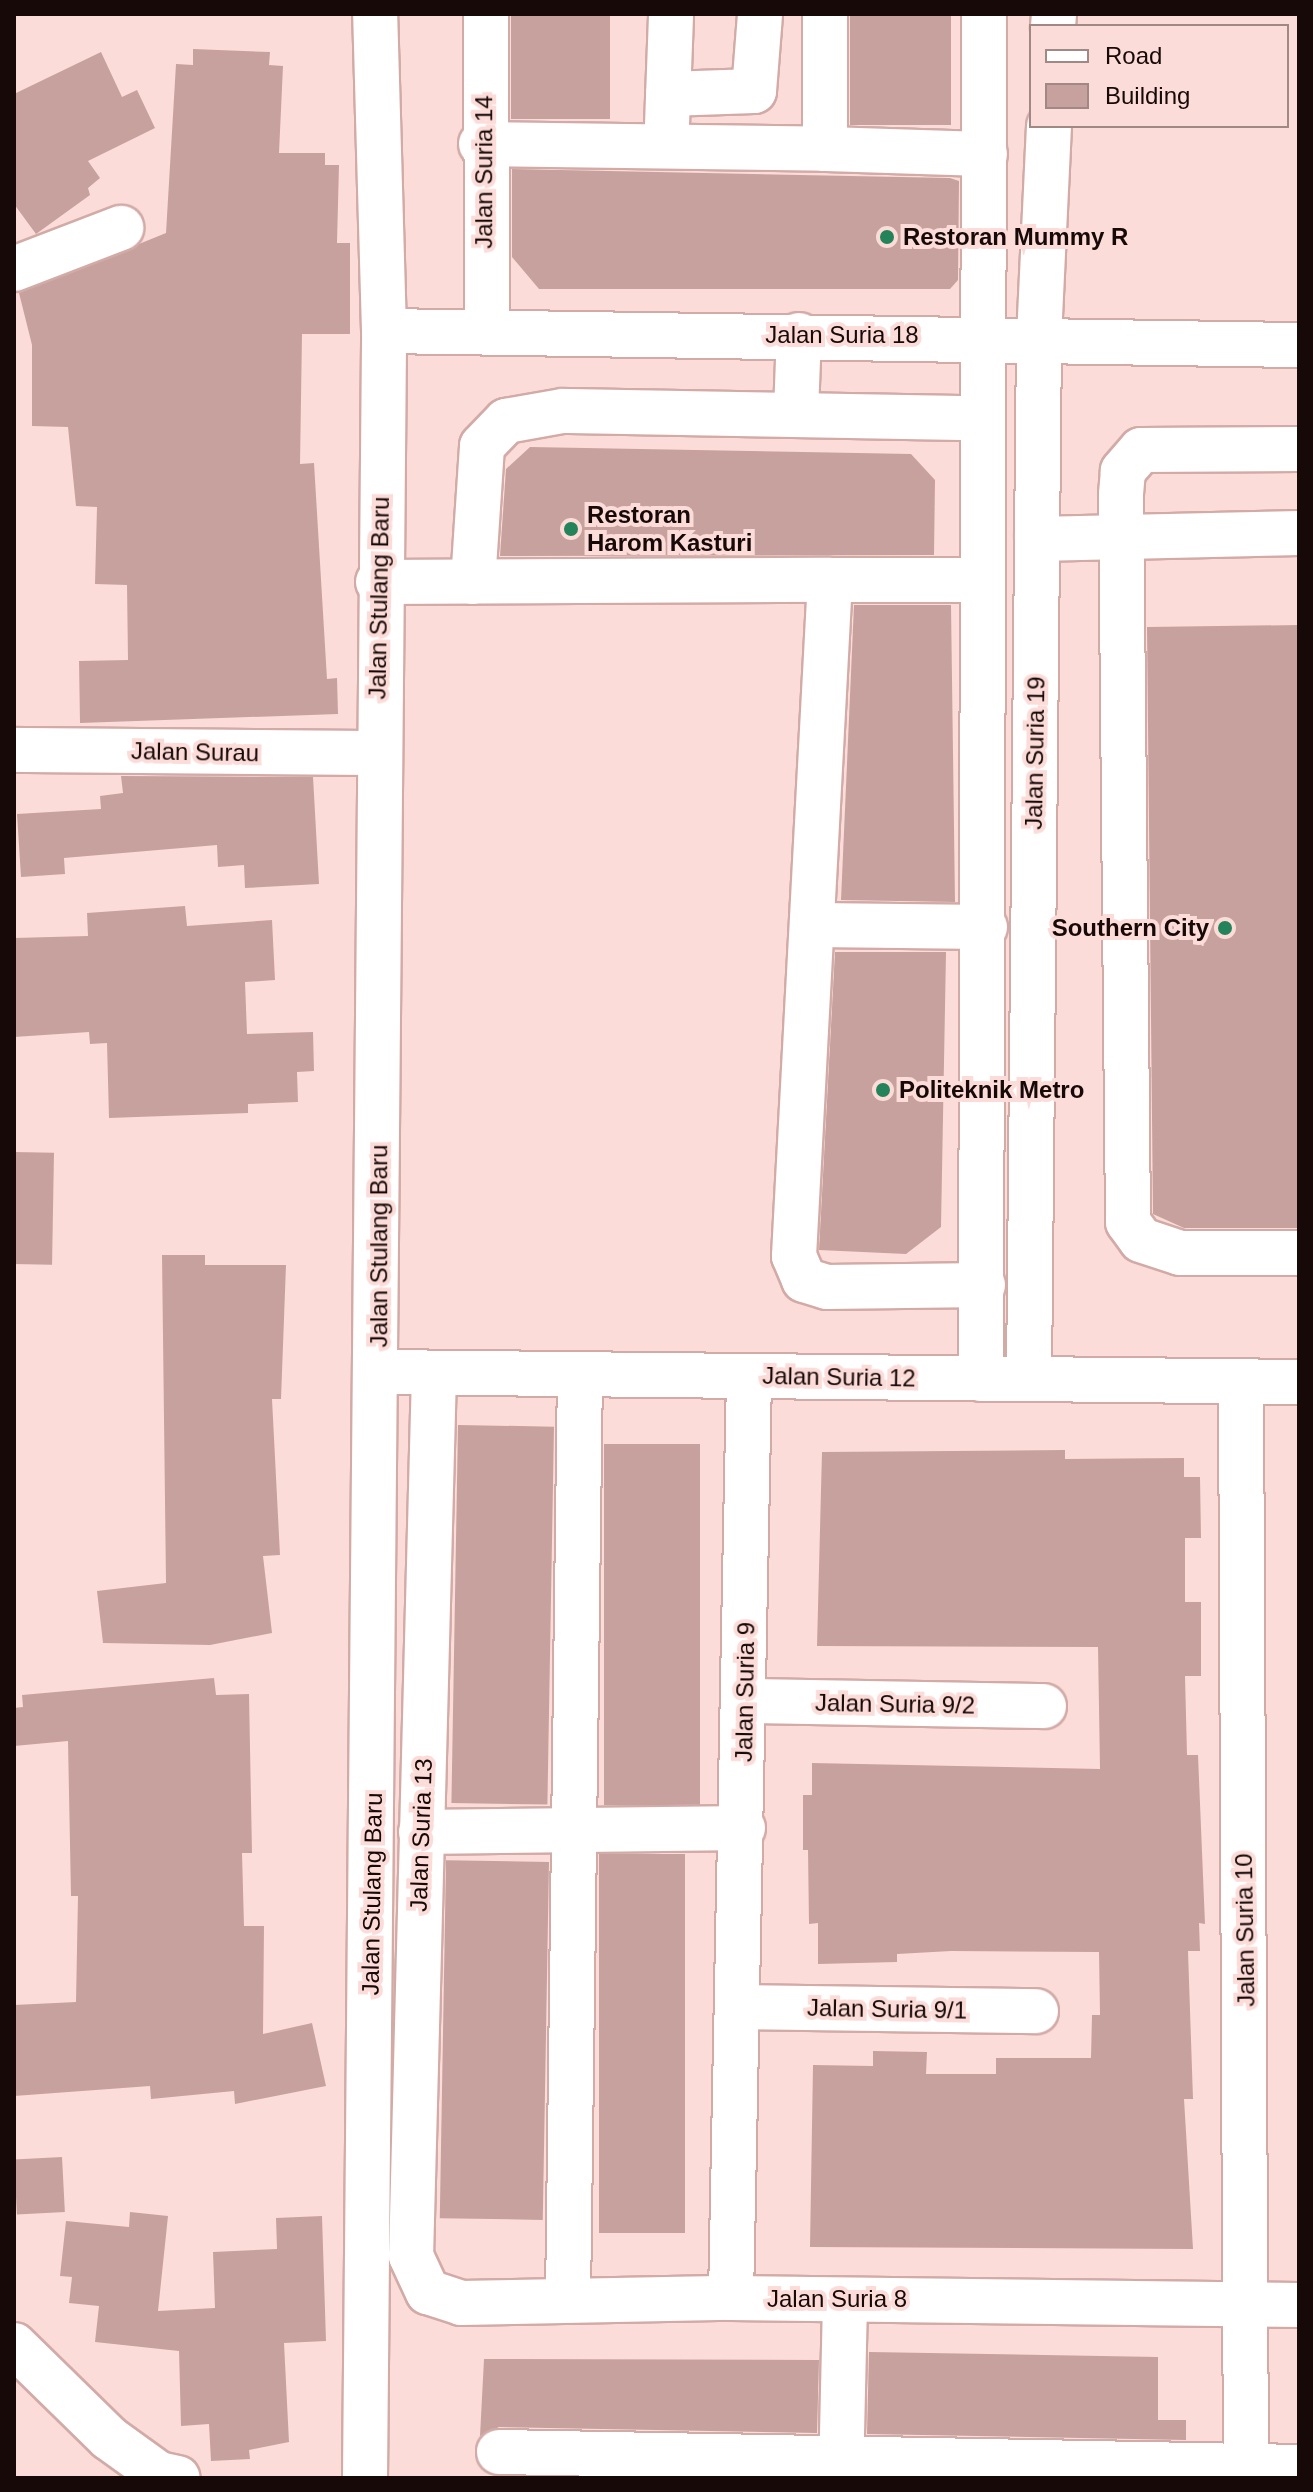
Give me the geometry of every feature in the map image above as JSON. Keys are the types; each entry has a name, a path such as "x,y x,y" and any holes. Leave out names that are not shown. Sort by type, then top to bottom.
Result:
{"street":[{"name":"Jalan Stulang Baru","path":"365,2478 379,1372 376,753 384,331 375,14"},
{"name":"Jalan Suria 14","path":"486,14 481,144 487,329"},
{"path":"666,143 671,14"},
{"path":"668,94 754,91 760,14"},
{"path":"825,14 825,149"},
{"path":"981,1379 985,927 980,336 985,154 984,14"},
{"name":"Jalan Suria 19","path":"1029,1379 1039,338 1049,128"},
{"path":"481,144 666,143 985,154"},
{"path":"14,269 121,228"},
{"name":"Jalan Suria 18","path":"384,331 487,329 980,336 1299,345"},
{"path":"796,412 799,335"},
{"path":"473,582 482,446 506,421 563,411 796,412 981,418"},
{"path":"1299,449 1141,450 1123,471 1128,1222 1141,1240 1180,1253 1299,1253"},
{"path":"1037,539 1299,533"},
{"path":"830,580 817,925 797,1268 804,1280 827,1287 983,1285"},
{"path":"378,582 980,580"},
{"name":"Jalan Surau","path":"14,750 376,753"},
{"path":"817,925 985,927"},
{"name":"Jalan Suria 12","path":"379,1372 1299,1382"},
{"name":"Jalan Suria 13","path":"428,2292 411,2256 434,1373"},
{"path":"568,2300 580,1375"},
{"name":"Jalan Suria 9","path":"731,2298 746,1701 749,1377"},
{"name":"Jalan Suria 10","path":"1241,1381 1249,2305 1246,2473"},
{"name":"Jalan Suria 9/2","path":"746,1701 1044,1706"},
{"path":"421,1832 574,1834 743,1828"},
{"name":"Jalan Suria 9/1","path":"739,2007 1036,2011"},
{"name":"Jalan Suria 8","path":"428,2292 461,2303 731,2298 1299,2305"},
{"path":"841,2466 845,2300"},
{"path":"14,2345 109,2438 159,2474 178,2478"},
{"path":"499,2452 841,2466 1246,2473 1299,2467"}],"building":[{"path":"511,14 610,14 610,119 511,119"},
{"path":"850,14 951,14 951,125 850,125"},
{"path":"193,49 270,52 269,65 283,66 279,153 325,153 325,165 339,165 337,243 350,243 350,334 302,334 300,464 314,463 327,679 337,678 338,714 80,723 79,661 128,660 127,585 95,584 97,507 76,506 68,427 32,426 32,345 19,293 166,233 176,64 193,65"},
{"path":"101,52 122,97 137,90 155,128 88,161 100,178 88,188 90,195 36,234 14,204 14,94"},
{"path":"512,169 950,178 959,181 958,280 950,289 539,289 512,257"},
{"path":"530,447 911,454 935,480 934,555 500,556 506,469"},
{"path":"854,605 951,605 955,902 841,900"},
{"name":"Southern City","path":"1299,625 1299,1228 1184,1228 1153,1214 1147,627"},
{"path":"121,776 313,777 319,884 245,888 244,865 218,867 217,845 64,858 65,874 21,877 17,814 101,809 100,796 123,793"},
{"path":"185,906 187,926 272,920 275,980 245,982 247,1034 313,1032 314,1071 297,1072 298,1102 248,1104 248,1113 109,1118 107,1043 90,1044 89,1032 14,1037 14,938 88,936 87,913"},
{"name":"Politeknik Metro","path":"835,952 946,952 941,1227 906,1254 819,1250"},
{"path":"14,1152 54,1153 52,1265 14,1264"},
{"path":"162,1255 205,1255 205,1265 286,1265 281,1399 272,1399 280,1555 263,1556 272,1633 210,1645 103,1643 97,1591 166,1583"},
{"path":"458,1425 554,1427 547,1805 451,1803"},
{"path":"604,1444 700,1444 700,1805 604,1805"},
{"path":"1065,1450 1065,1459 1184,1458 1184,1477 1200,1477 1201,1538 1185,1538 1185,1602 1201,1602 1201,1676 1185,1676 1187,1755 1198,1755 1205,1924 1199,1923 1200,1951 1188,1951 1193,2099 1184,2099 1193,2249 810,2247 813,2065 873,2066 873,2051 927,2052 926,2074 996,2074 996,2058 1091,2058 1092,2015 1100,2015 1099,1952 951,1951 897,1954 897,1962 818,1964 818,1923 809,1924 808,1850 803,1850 803,1795 812,1795 812,1763 1100,1769 1098,1647 817,1646 822,1452"},
{"path":"214,1678 216,1695 249,1694 252,1853 242,1853 244,1926 264,1926 263,2034 312,2023 326,2086 235,2104 234,2091 151,2099 150,2086 14,2096 14,2005 76,2002 78,1896 71,1896 68,1741 14,1746 14,1708 23,1707 22,1695"},
{"path":"599,1854 685,1854 685,2233 599,2233"},
{"path":"446,1860 549,1862 543,2220 440,2218"},
{"path":"62,2157 65,2212 17,2214 14,2160"},
{"path":"130,2212 168,2216 158,2311 215,2308 213,2252 277,2249 276,2218 322,2216 326,2341 284,2343 289,2442 249,2450 250,2459 211,2461 209,2424 181,2426 179,2351 95,2342 99,2306 69,2303 72,2277 60,2276 66,2221 129,2227"},
{"path":"869,2352 1158,2357 1158,2420 1186,2420 1186,2440 867,2434"},
{"path":"484,2359 819,2360 817,2433 499,2427 480,2436"}],"place":[{"name":"Restoran Mummy R","path":"887,237"},
{"name":"Restoran Harom Kasturi","path":"571,529"},
{"name":"Southern City","path":"1225,928"},
{"name":"Politeknik Metro","path":"883,1090"}]}
